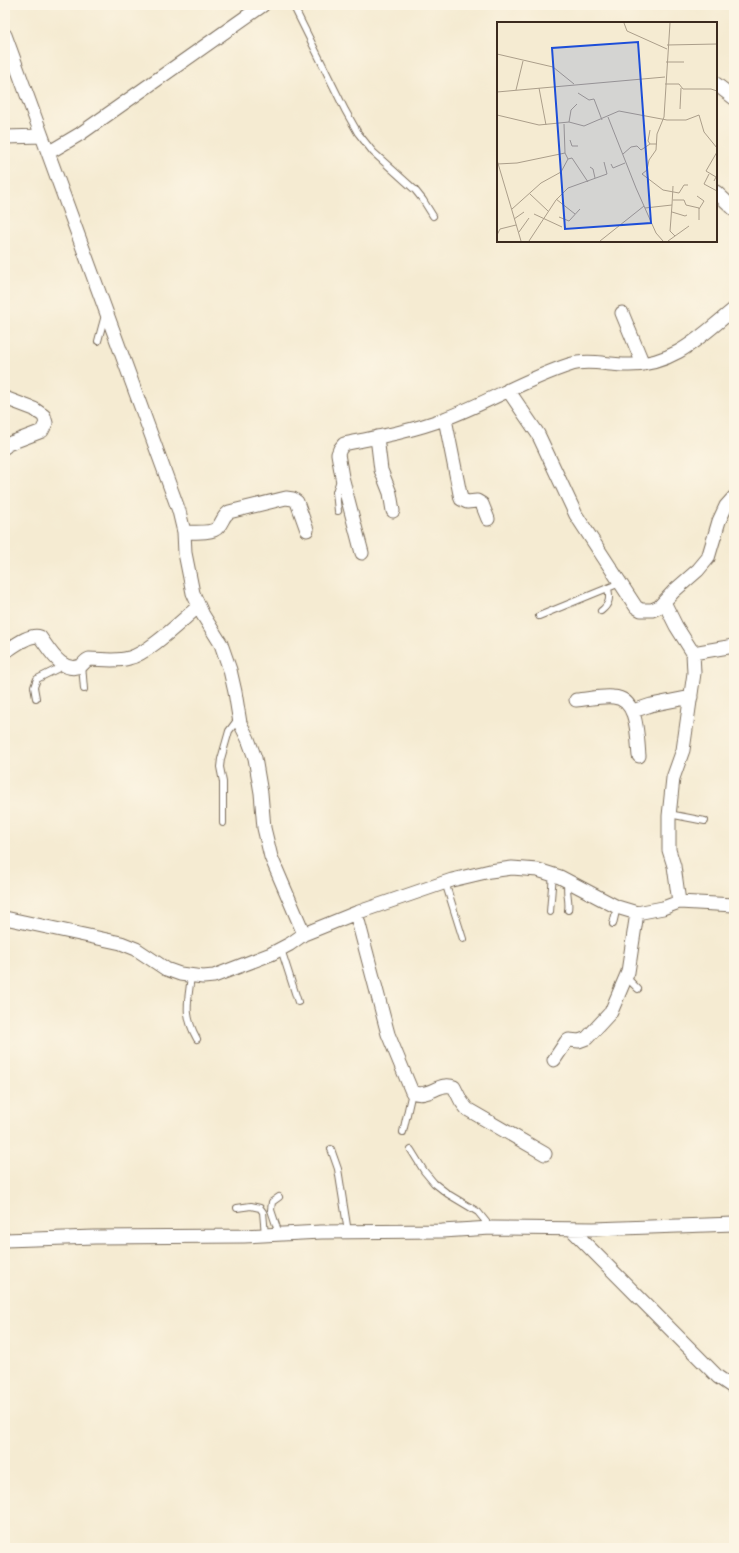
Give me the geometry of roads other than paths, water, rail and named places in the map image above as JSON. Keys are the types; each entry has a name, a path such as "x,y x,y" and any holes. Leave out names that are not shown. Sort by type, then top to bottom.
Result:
{"street":[{"path":"48,153 80,134 263,5"},
{"path":"5,36 106,309 141,409 180,511 184,532 185,553 193,593 199,606 222,644 234,685 240,723 255,758 261,793 264,828 271,857 304,934"},
{"path":"717,85 734,98"},
{"path":"5,137 42,136"},
{"path":"717,193 734,209"},
{"path":"362,553 342,477 338,454 344,444 418,428 445,419 508,390 571,364 590,362 628,365 657,362 684,350 734,309"},
{"path":"622,313 643,364"},
{"path":"508,390 538,434 576,515 614,585 641,610 652,610 659,607 698,570 708,558 719,521 726,506 734,497"},
{"path":"5,398 34,409 44,416 46,423 42,431 8,444 5,447"},
{"path":"445,419 461,499 467,502 477,500 482,504 488,519"},
{"path":"377,437 381,470 390,492 393,510"},
{"path":"184,532 212,531 218,527 224,515 229,512 286,498 293,499 297,502 307,530"},
{"path":"664,602 676,626 693,653 694,673 691,698 683,750 673,778 669,814 669,850 674,866 679,902"},
{"path":"5,652 30,637 36,636 40,637 60,664 72,667 82,665 89,659 115,660 132,658 145,651 199,606"},
{"path":"693,653 734,646"},
{"path":"576,700 614,697 629,705 632,711 639,756"},
{"path":"632,711 651,705 691,698"},
{"path":"5,918 121,943 136,949 166,969 180,974 203,977 214,976 250,963 281,949 304,934 356,913 445,882 490,871 512,868 538,870 553,874 617,907 637,913 663,908 679,902 734,905"},
{"path":"356,913 388,1034 409,1088 412,1092 418,1095 442,1086 454,1087 467,1109 545,1154"},
{"path":"554,1060 566,1042 569,1040 580,1041 587,1038 612,1012 626,977 637,913"},
{"path":"5,1240 442,1231 491,1228 571,1229 734,1224"},
{"path":"571,1229 718,1377 734,1388"}],"lane":[{"path":"293,5 358,133 373,152 415,190 433,216"},
{"path":"98,341 106,309"},
{"path":"338,511 336,492 342,477"},
{"path":"601,611 609,601 614,585"},
{"path":"539,616 614,585"},
{"path":"36,698 34,687 38,679 65,665"},
{"path":"82,665 84,689"},
{"path":"223,822 223,782 220,759 229,731 239,718"},
{"path":"669,814 705,821"},
{"path":"550,912 553,874"},
{"path":"568,881 566,889 569,904 568,910"},
{"path":"445,882 463,939"},
{"path":"613,924 617,907"},
{"path":"281,949 298,1002"},
{"path":"191,976 187,1015 191,1028 197,1039"},
{"path":"626,977 638,989"},
{"path":"403,1132 412,1092"},
{"path":"331,1149 338,1169 348,1232"},
{"path":"410,1150 434,1183 448,1194 478,1212 491,1228"},
{"path":"279,1196 272,1202 271,1210 279,1234"},
{"path":"237,1208 251,1206 260,1208 263,1212 265,1235"}]}
